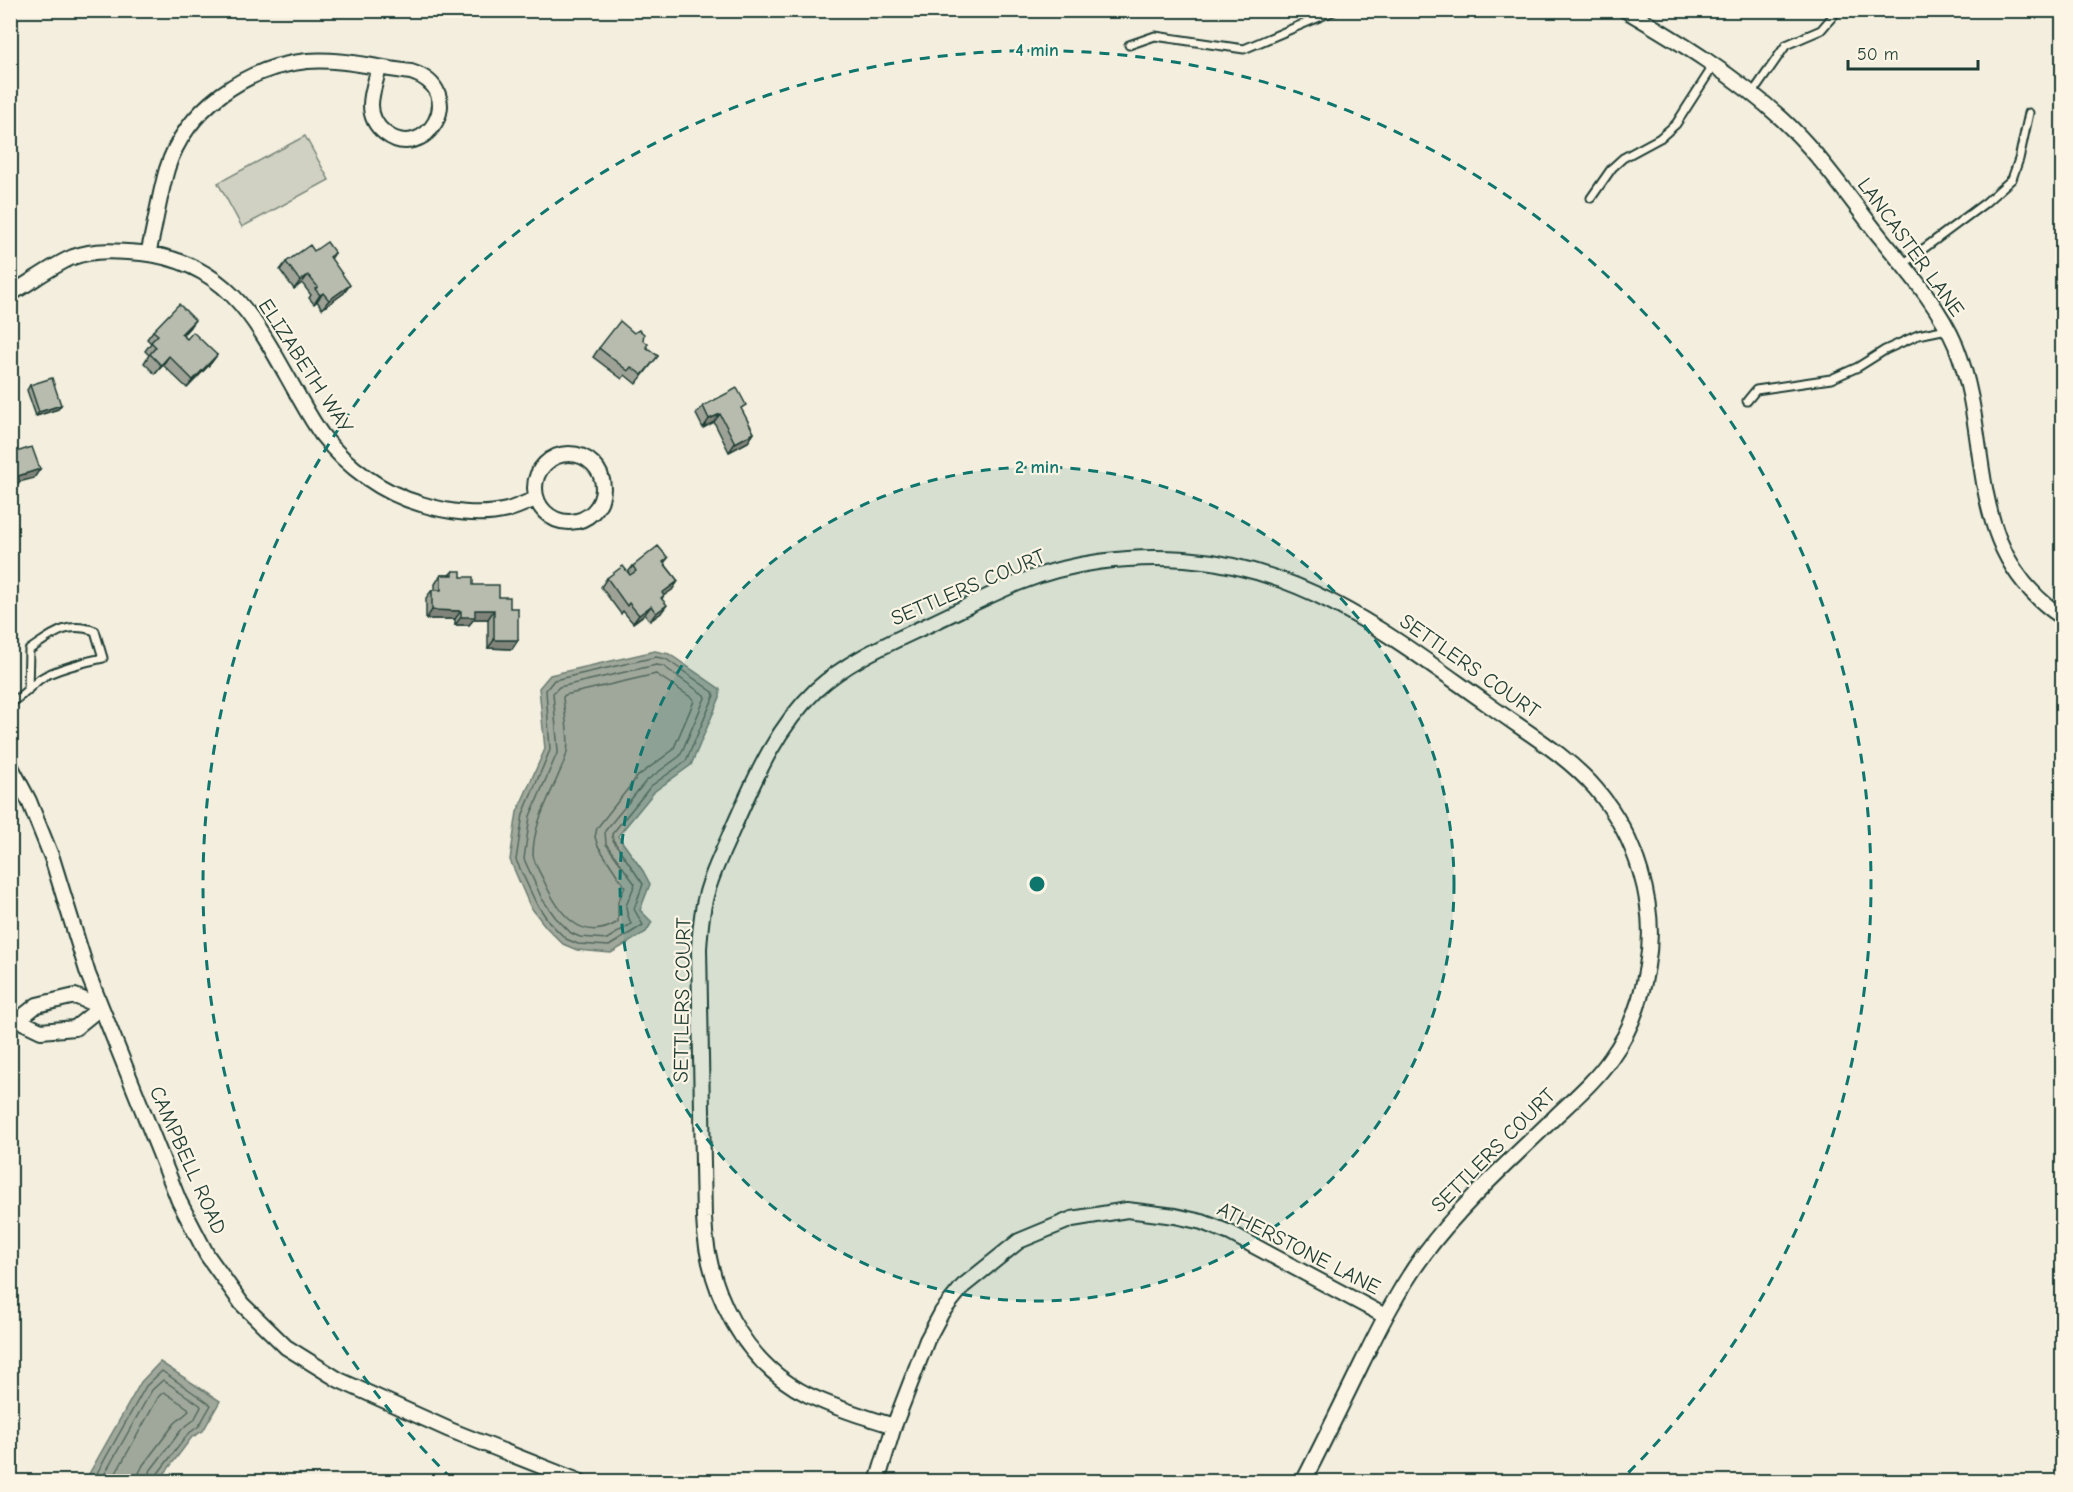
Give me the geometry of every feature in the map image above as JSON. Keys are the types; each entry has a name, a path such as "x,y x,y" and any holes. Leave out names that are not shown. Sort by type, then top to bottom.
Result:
{"street":[{"name":"LANCASTER LANE","path":"1625,10 1714,66 1783,120 1811,150 1903,264 1936,310 1956,346 1967,384 1987,505 2000,544 2020,579 2049,608 2062,617"},
{"path":"148,254 168,168 179,144 194,121 232,86 280,65 309,61 338,62 411,72 430,81 437,90 440,111 437,122 430,130 421,137 409,141 397,140 377,126 372,115 371,103 379,68"},
{"name":"ELIZABETH WAY","path":"10,294 71,258 89,253 105,251 148,254 183,262 215,280 237,299 266,340 321,434 348,463 377,485 414,502 453,511 490,513 507,510 537,499"},
{"path":"564,454 587,459 596,467 602,478 602,499 590,516 580,521 559,521 549,516 541,508 537,499 535,487 537,475 543,465 564,454"},
{"name":"SETTLERS COURT","path":"894,1426 806,1394 775,1373 760,1359 737,1329 714,1279 705,1240 699,949 705,896 711,878 754,780 780,733 799,708 832,676 911,633 1018,583 1066,568 1114,561 1186,559 1235,566 1320,595 1383,630 1560,756 1597,790 1623,829 1642,877 1650,926 1650,950 1641,994 1624,1036 1612,1057 1598,1075 1449,1222 1405,1281 1385,1316 1303,1482"},
{"name":"CAMPBELL ROAD","path":"10,765 29,801 52,858 88,974 179,1201 207,1254 242,1304 286,1347 339,1380 450,1430 581,1482"},
{"path":"75,996 101,1007 75,1028 41,1031 14,1021 37,1005 75,996"},
{"name":"ATHERSTONE LANE","path":"877,1482 894,1426 927,1340 942,1312 963,1286 1019,1241 1071,1219 1127,1210 1202,1222 1230,1233 1385,1316"}],"lane":[{"path":"1129,45 1155,36 1244,49 1336,10"},
{"path":"1752,94 1786,45 1821,30 1838,10"},
{"path":"1590,198 1612,168 1623,158 1660,138 1676,124 1714,66"},
{"path":"1903,264 2012,180 2029,113"},
{"path":"1747,401 1756,390 1831,379 1918,335 1947,329"},
{"path":"10,704 28,690 42,677 103,657 95,631 81,626 67,627 29,650 28,690"}],"shaded area":[{"path":"305,136 329,180 242,227 218,183"}],"water":[{"path":"655,651 669,654 720,689 720,697 691,765 655,791 618,836 650,884 640,910 652,922 646,932 611,953 577,950 563,944 530,906 510,860 517,812 545,749 539,688 550,675"},
{"path":"160,1362 220,1401 203,1431 192,1437 159,1481 85,1481 141,1382"}],"building":[{"path":"327,242 335,253 330,257 350,285 329,300 323,293 320,295 315,289 318,287 308,275 300,281 286,262 310,245 314,251"},
{"path":"179,304 195,320 181,334 187,339 193,332 217,355 193,380 169,356 161,365 150,354 156,347 151,342 158,335 153,331"},
{"path":"620,321 634,333 639,330 644,334 643,340 648,344 646,347 658,356 642,375 631,367 628,371 599,348"},
{"path":"52,378 61,405 39,412 30,385"},
{"path":"737,388 746,405 741,408 754,433 735,443 720,414 709,419 703,406"},
{"path":"32,447 40,469 18,476 20,482 10,485 10,454"},
{"path":"658,546 668,558 663,562 678,581 662,593 664,595 661,598 667,605 656,613 651,606 639,615 629,603 627,606 607,578 623,566 630,575 636,571 633,566"},
{"path":"453,571 461,571 461,577 473,577 473,585 499,585 499,597 510,597 510,608 518,608 518,640 494,640 494,610 475,610 475,617 461,617 461,611 432,610 432,590 441,590 441,575 453,575"}]}
